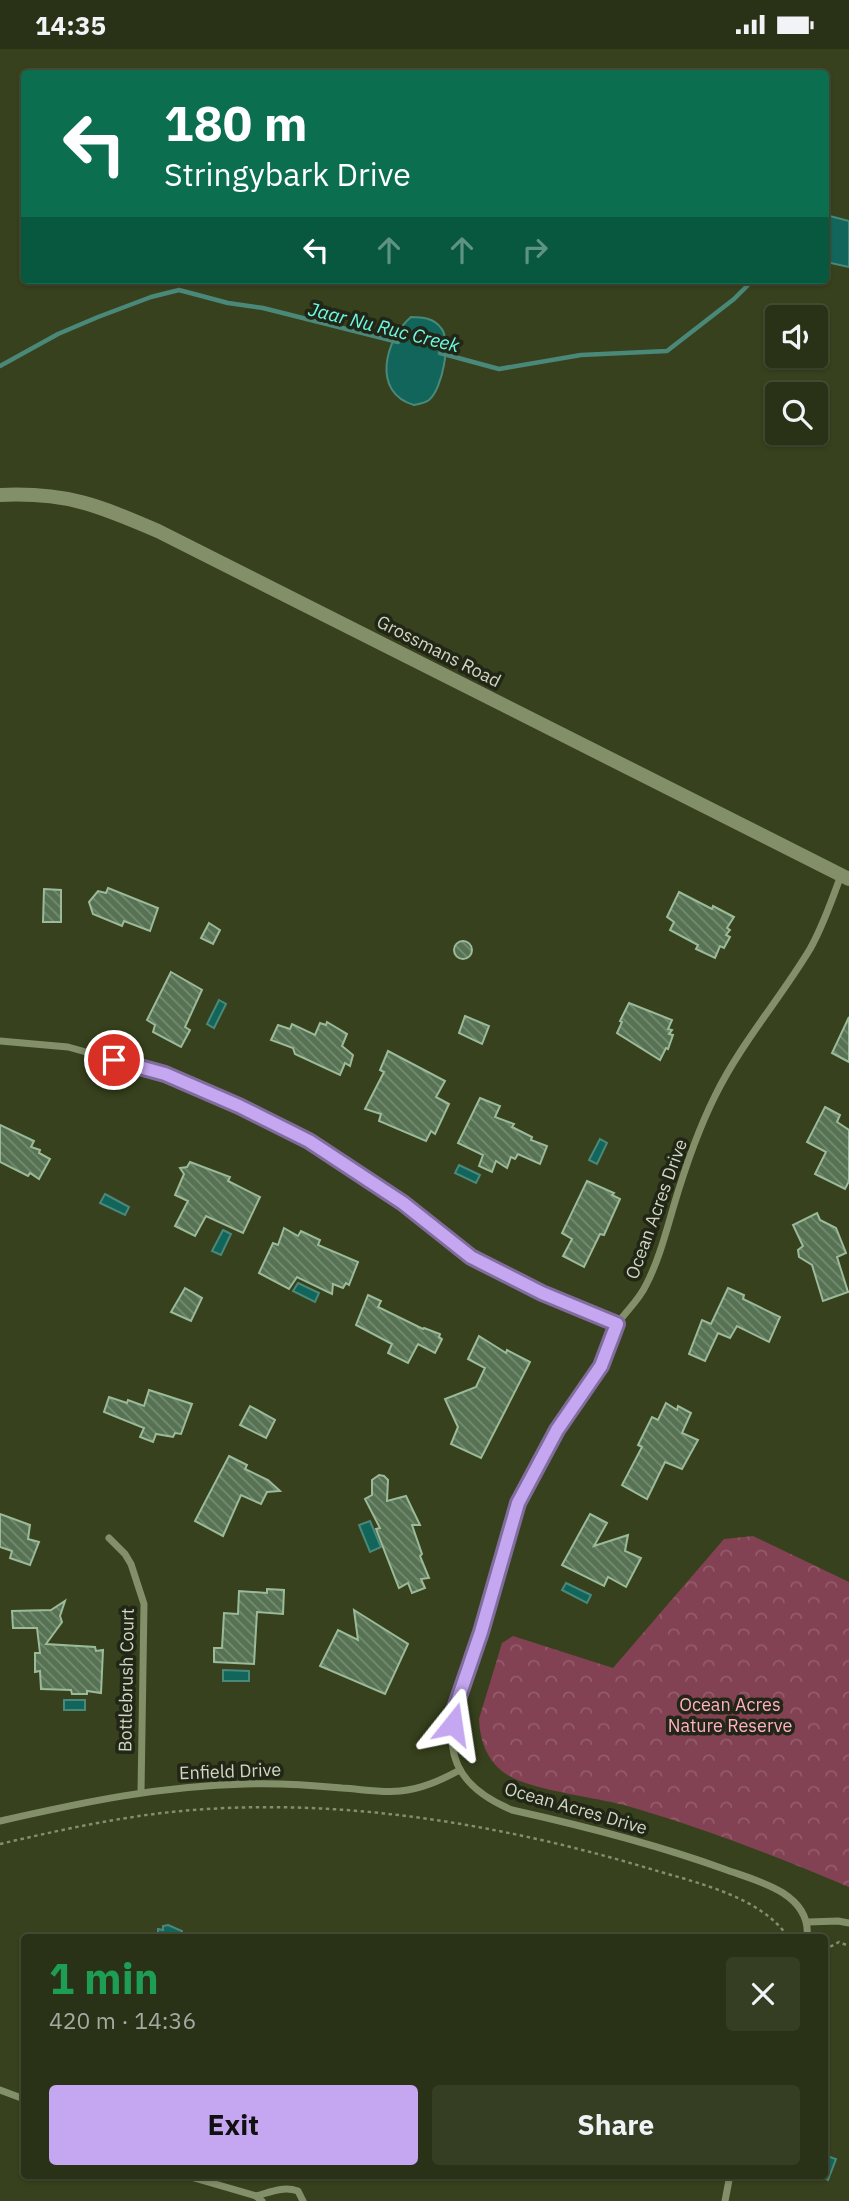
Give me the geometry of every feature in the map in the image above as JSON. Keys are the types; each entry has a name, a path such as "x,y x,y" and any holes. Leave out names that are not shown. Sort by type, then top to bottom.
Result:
{"street":[{"name":"Grossmans Road","path":"0,495 53,495 84,501 158,531 845,877"},
{"name":"Ocean Acres Drive","path":"808,1922 797,1905 785,1894 769,1886 689,1856 512,1810 498,1804 476,1790 460,1770 452,1743 455,1708 481,1632 518,1503 557,1430 601,1366 617,1324 637,1302 656,1264 678,1191 714,1097 747,1041 811,947 845,877"},
{"path":"0,1041 68,1047 165,1074 239,1106 309,1141 403,1203 471,1257 542,1293 617,1324"},
{"name":"Bottlebrush Court","path":"109,1538 131,1564 144,1604 141,1792"},
{"name":"Enfield Drive","path":"0,1821 82,1801 141,1792 246,1784 299,1784 400,1791 430,1784 460,1770"},
{"path":"807,1934 808,1922 849,1923"},
{"path":"0,2090 21,2098"},
{"path":"196,2179 259,2199 282,2188 291,2189 298,2191 303,2201"},
{"path":"725,2201 729,2179"}],"path":[{"path":"0,1844 74,1827 195,1810 284,1808 361,1811 428,1819 582,1848 693,1882 755,1905 778,1923 786,1934"},
{"path":"828,1948 839,1942 849,1946"}],"green space":[{"name":"Ocean Acres Nature Reserve","path":"753,1536 849,1582 849,1887 766,1853 681,1823 624,1805 546,1789 517,1780 499,1769 489,1757 483,1743 479,1719 502,1643 513,1636 613,1668 724,1539"}],"water":[{"path":"829,216 849,221 849,267 829,263"},
{"path":"411,317 435,322 441,328 446,343 444,365 434,395 427,401 414,405 400,399 387,378 389,351 394,338"},
{"path":"219,1000 226,1004 214,1028 207,1024"},
{"path":"600,1139 607,1143 597,1164 589,1160"},
{"path":"459,1165 480,1175 476,1183 455,1173"},
{"path":"105,1194 129,1207 125,1215 100,1203"},
{"path":"223,1230 231,1234 221,1255 212,1251"},
{"path":"298,1283 319,1293 315,1302 293,1291"},
{"path":"370,1521 381,1547 370,1552 359,1525"},
{"path":"566,1583 591,1595 587,1603 562,1590"},
{"path":"223,1670 249,1671 249,1681 223,1681"},
{"path":"64,1700 85,1700 85,1710 64,1710"},
{"path":"168,1925 182,1931 182,1934 158,1934 158,1929 163,1930 163,1926"},
{"path":"828,2156 836,2159 828,2180 826,2179 828,2179"}],"building":[{"path":"108,888 158,908 150,931 124,921 122,926 93,914 89,902 98,891 106,893"},
{"path":"44,889 61,890 61,922 43,922"},
{"path":"679,892 734,917 727,928 730,930 726,935 730,937 724,948 720,946 715,958 696,949 698,945 670,930 674,922 667,917"},
{"path":"209,923 220,930 213,944 201,938"},
{"path":"459,941 467,941 472,950 470,957 459,959 454,954 454,946"},
{"path":"171,972 202,990 185,1027 190,1030 181,1047 153,1032 155,1025 147,1020"},
{"path":"629,1003 672,1020 668,1029 672,1030 669,1034 673,1035 660,1060 617,1033"},
{"path":"465,1016 489,1026 482,1044 459,1033"},
{"path":"849,1017 849,1062 832,1053"},
{"path":"327,1022 347,1034 342,1046 353,1055 350,1066 345,1063 340,1075 295,1054 293,1048 271,1040 278,1025 290,1029 292,1024 315,1035 320,1023 326,1025"},
{"path":"388,1051 445,1081 436,1097 449,1104 435,1134 431,1131 426,1141 379,1121 381,1114 365,1109 384,1072 380,1070"},
{"path":"480,1098 500,1106 495,1117 514,1124 512,1127 532,1137 531,1140 547,1146 540,1164 518,1154 515,1159 511,1157 507,1168 496,1161 492,1172 479,1166 483,1155 458,1143"},
{"path":"825,1107 840,1115 837,1122 849,1130 849,1181 845,1189 815,1174 826,1152 807,1142"},
{"path":"0,1125 34,1141 31,1147 40,1150 39,1153 50,1159 39,1179 0,1162"},
{"path":"190,1162 230,1177 228,1181 260,1197 243,1233 206,1216 195,1236 175,1226 188,1201 175,1195 184,1174 180,1168 187,1167"},
{"path":"587,1181 614,1193 612,1195 620,1199 604,1235 600,1234 584,1267 563,1256 572,1239 562,1233"},
{"path":"817,1213 820,1220 836,1228 846,1253 837,1257 848,1292 823,1301 812,1265 799,1257 798,1250 803,1246 793,1225"},
{"path":"284,1228 298,1236 301,1231 320,1240 318,1245 358,1262 349,1285 346,1283 343,1288 333,1284 332,1294 297,1277 289,1289 259,1273 273,1243 278,1245"},
{"path":"185,1288 202,1298 191,1321 171,1312"},
{"path":"728,1288 744,1295 743,1299 780,1317 769,1342 737,1326 730,1338 718,1333 705,1361 689,1354 702,1320 711,1324"},
{"path":"368,1295 381,1301 378,1307 423,1329 440,1334 442,1339 435,1353 418,1344 408,1363 388,1353 392,1344 356,1325"},
{"path":"479,1336 506,1353 507,1350 530,1362 481,1458 451,1444 458,1427 445,1399 476,1387 485,1368 468,1359"},
{"path":"149,1390 192,1404 181,1434 175,1433 173,1437 156,1434 153,1442 140,1437 144,1428 104,1412 109,1397 144,1406"},
{"path":"666,1403 677,1410 678,1406 691,1413 682,1433 698,1440 682,1469 665,1462 647,1499 622,1485 642,1447 638,1445 652,1417 658,1420"},
{"path":"250,1406 275,1420 266,1438 240,1425"},
{"path":"229,1456 247,1465 245,1469 268,1480 280,1491 267,1492 261,1504 241,1495 223,1536 195,1521"},
{"path":"379,1475 388,1480 387,1501 406,1496 420,1525 412,1525 429,1578 421,1579 425,1588 412,1593 408,1583 399,1588 376,1529 380,1528 365,1499 372,1495 372,1480"},
{"path":"0,1514 30,1525 28,1539 39,1542 30,1565 10,1558 12,1551 0,1547"},
{"path":"590,1514 607,1523 594,1546 628,1535 625,1551 641,1558 626,1587 608,1577 604,1586 562,1565"},
{"path":"267,1589 284,1590 283,1614 257,1612 254,1664 214,1662 214,1648 222,1648 224,1613 238,1614 239,1591 267,1593"},
{"path":"65,1601 60,1616 62,1622 46,1644 95,1647 96,1651 103,1650 101,1693 87,1691 87,1694 72,1694 71,1690 41,1689 40,1671 35,1672 35,1653 40,1653 37,1628 13,1628 12,1611 51,1610"},
{"path":"354,1610 408,1644 385,1694 320,1666 338,1630 358,1640"}],"waterway":[{"name":"Jaar Nu Ruc Creek","path":"440,353 499,369 581,355 667,351 734,299 749,284"},
{"name":"Jaar Nu Ruc Creek","path":"0,366 58,334 98,317 151,297 179,290 398,342"}],"route":[{"path":"114,1060 165,1074 239,1106 309,1141 403,1203 471,1257 542,1293 617,1324 601,1366 543,1453 518,1503 481,1632 455,1708 453,1724"}]}
